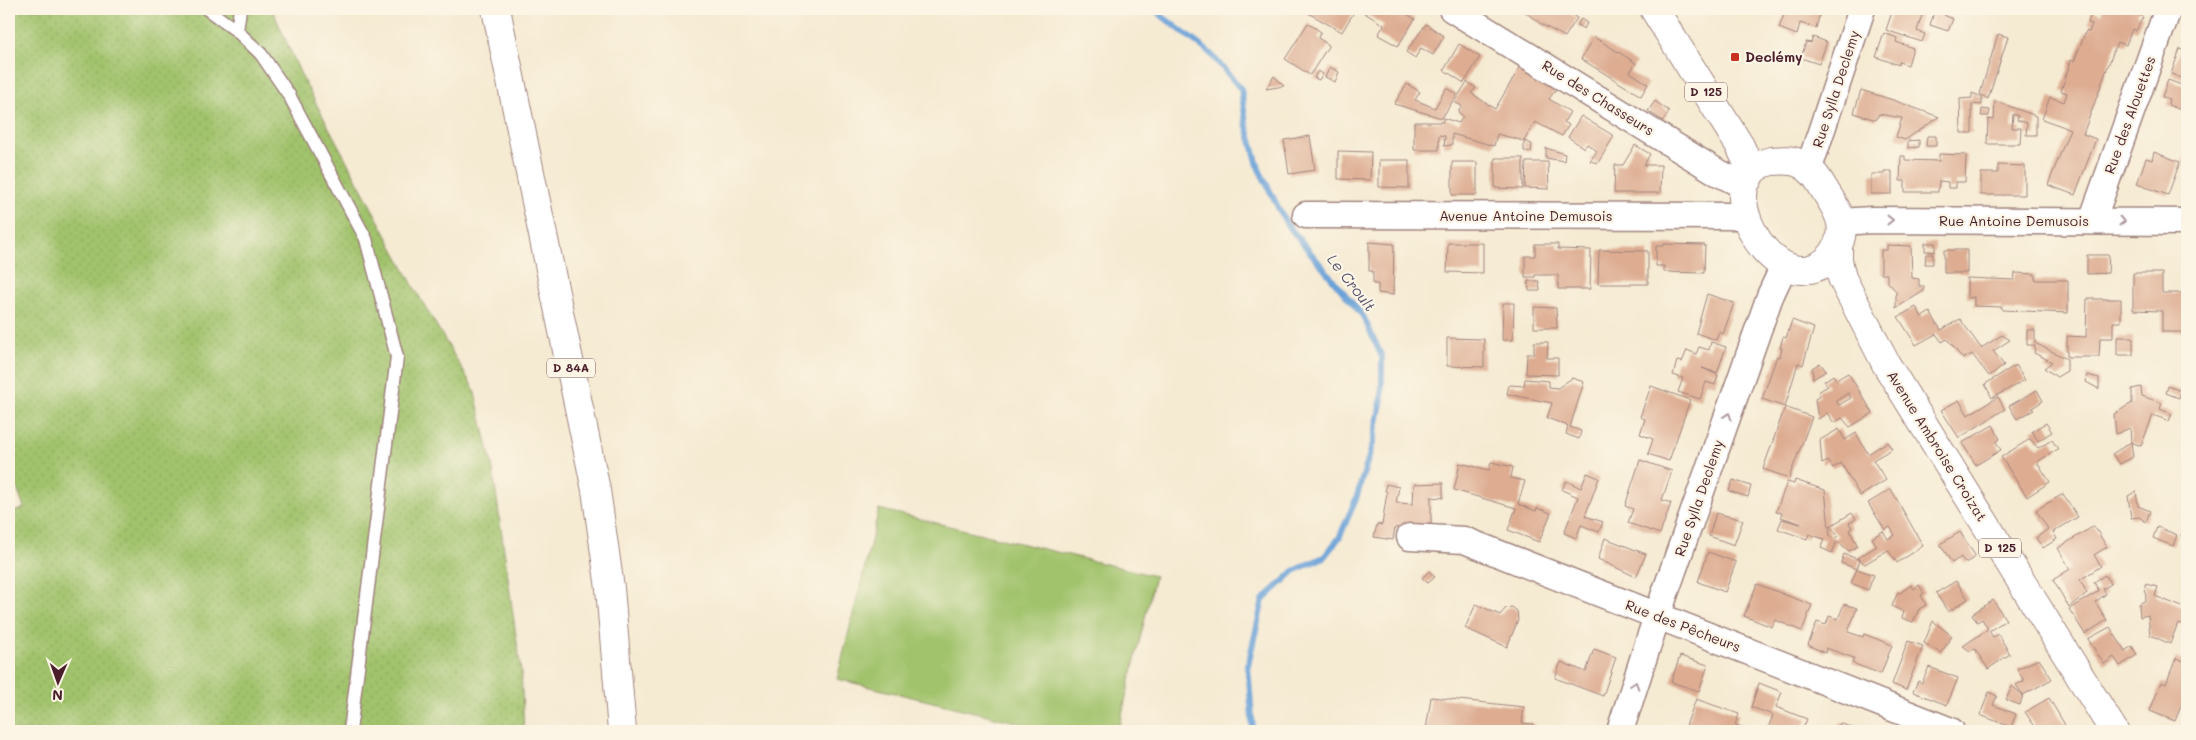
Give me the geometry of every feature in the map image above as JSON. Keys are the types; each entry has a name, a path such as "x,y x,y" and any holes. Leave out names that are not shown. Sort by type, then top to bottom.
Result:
{"main road":[{"name":"D 84A","path":"496,9 599,507 610,588 622,731"},
{"name":"D 125","path":"1654,9 1740,146 1749,166 1747,182"},
{"name":"D 125","path":"1674,9 1756,139 1770,153 1799,164"},
{"path":"1766,162 1799,164 1830,200 1840,233 1832,256 1821,265 1794,268 1767,252 1745,216 1742,198 1747,182 1754,170 1766,162"},
{"name":"Avenue Ambroise Croizat","path":"1840,233 1838,260 1842,278 1886,364 2114,731"},
{"name":"Avenue Ambroise Croizat","path":"1794,268 1818,278 1827,287 1886,364"}],"street":[{"name":"Rue des Chasseurs","path":"1452,9 1717,172 1747,182"},
{"name":"Rue Sylla Declemy","path":"1799,164 1862,9"},
{"name":"Rue des Alouettes","path":"2092,221 2168,9"},
{"name":"Avenue Antoine Demusois","path":"1306,215 1745,216"},
{"name":"Rue Antoine Demusois","path":"1840,233 1871,220 2187,222"},
{"name":"Rue Sylla Declemy","path":"1620,731 1657,616 1770,296 1794,268"},
{"name":"Rue des Pêcheurs","path":"1410,537 1464,540 1951,731"}],"lane":[{"path":"207,9 237,31 261,54 289,95 366,239 397,357 350,731"},
{"path":"237,31 240,9"}],"green space":[{"path":"9,9 272,9 302,77 416,291 474,389 492,464 521,671 524,731 9,731 9,514 24,508 9,466"},
{"path":"879,509 1155,576 1118,731 1053,731 837,679"}],"building":[{"path":"1301,9 1356,9 1342,32"},
{"path":"1365,9 1388,9 1392,11 1398,9 1415,19 1398,46 1378,35 1384,25 1363,12"},
{"path":"1521,9 1562,9 1577,18 1565,37 1541,24"},
{"path":"1786,9 1821,9 1816,28 1800,23 1797,35 1779,28"},
{"path":"1893,9 1904,9 1922,15 1917,31 1925,34 1922,42 1886,30"},
{"path":"1924,9 1946,9 1944,15 1953,19 1948,31 1930,25 1934,13"},
{"path":"2103,9 2140,9 2137,15 2143,17 2136,31 2132,29 2126,45 2117,42 2083,134 2096,139 2075,195 2048,185 2070,129 2042,119 2050,97 2064,102 2067,93 2061,91 2071,60 2074,61 2086,31 2089,32 2092,24 2088,23 2092,10 2101,14"},
{"path":"1581,19 1587,23 1584,29 1577,25"},
{"path":"1308,23 1321,32 1318,38 1329,45 1310,75 1285,59"},
{"path":"1426,24 1444,36 1433,55 1421,48 1415,58 1406,52"},
{"path":"1884,33 1897,38 1896,42 1913,48 1908,65 1899,62 1899,65 1876,57"},
{"path":"1998,34 2008,37 1988,99 1980,94"},
{"path":"1594,37 1636,63 1630,72 1648,84 1641,96 1581,59"},
{"path":"1813,37 1827,42 1819,64 1801,58 1806,42 1811,43"},
{"path":"1459,44 1480,57 1464,83 1444,70"},
{"path":"2180,49 2187,52 2187,80 2171,74"},
{"path":"1330,67 1339,72 1335,82 1325,77"},
{"path":"1520,67 1556,89 1549,99 1570,112 1564,122 1569,125 1562,136 1535,122 1524,141 1497,134 1494,146 1452,134 1452,145 1444,146 1445,136 1439,135 1439,150 1414,150 1414,122 1443,122 1443,118 1459,123 1463,116 1458,112 1462,106 1454,102 1467,82 1476,88 1471,93 1495,109"},
{"path":"1318,71 1323,74 1319,80 1314,78"},
{"path":"1274,76 1284,86 1266,89"},
{"path":"2168,80 2187,87 2187,112 2168,105 2169,99 2162,97"},
{"path":"1407,84 1420,92 1415,100 1435,108 1446,88 1457,94 1442,118 1394,104"},
{"path":"1861,90 1939,117 1905,140 1896,137 1902,118 1879,114 1876,120 1854,113"},
{"path":"1972,93 1982,97 1982,105 1972,104 1972,133 1961,133 1960,99 1972,98"},
{"path":"1655,101 1669,111 1663,121 1648,111"},
{"path":"1995,101 2036,116 2036,135 2026,135 2027,123 2017,120 2018,116 2013,114 2012,128 2021,128 2020,144 1987,144 1988,119 1994,120"},
{"path":"1982,109 1990,110 1989,116 1981,116"},
{"path":"2187,112 2187,123 2183,121"},
{"path":"1581,116 1614,136 1598,163 1590,161 1597,151 1587,144 1584,148 1568,137"},
{"path":"1310,136 1315,170 1289,174 1284,140"},
{"path":"1927,136 1936,136 1936,146 1926,146"},
{"path":"1919,140 1919,147 1908,148 1908,141"},
{"path":"1524,141 1532,144 1531,152 1524,151"},
{"path":"1635,145 1650,154 1644,165 1661,165 1660,193 1614,193 1615,165 1623,165"},
{"path":"1546,148 1565,154 1564,161 1546,158"},
{"path":"2187,148 2187,164 2182,162"},
{"path":"1338,151 1371,152 1370,180 1338,179"},
{"path":"2154,152 2180,162 2168,195 2137,184 2146,158 2152,160"},
{"path":"1939,154 1966,155 1965,182 1956,182 1956,188 1948,188 1948,182 1939,181 1938,192 1905,192 1905,181 1900,181 1901,156 1905,156 1905,160 1939,161"},
{"path":"1495,158 1523,158 1523,189 1495,188"},
{"path":"1379,160 1409,160 1409,188 1379,187"},
{"path":"1452,162 1477,162 1477,195 1452,195"},
{"path":"1526,162 1548,162 1549,189 1525,188"},
{"path":"1998,165 2025,166 2025,195 1981,195 1981,173 1998,173"},
{"path":"1884,171 1892,171 1892,194 1871,194 1871,174 1884,174"},
{"path":"1369,242 1394,244 1393,295 1378,293 1378,284 1373,284 1373,271 1369,271"},
{"path":"1448,243 1483,243 1483,273 1447,272"},
{"path":"1925,243 1935,243 1935,252 1925,251"},
{"path":"1535,244 1558,244 1558,249 1591,250 1590,289 1558,289 1558,275 1525,277 1525,256 1535,256"},
{"path":"1664,244 1705,245 1704,273 1664,272 1664,266 1656,266 1656,246 1664,246"},
{"path":"1887,245 1911,246 1912,278 1919,279 1919,286 1924,286 1924,291 1896,308 1896,291 1887,281 1887,274 1881,274 1881,250 1887,250"},
{"path":"1599,250 1648,251 1648,284 1598,284"},
{"path":"1944,250 1967,250 1967,273 1944,273"},
{"path":"1926,254 1933,254 1933,264 1925,264"},
{"path":"2087,255 2109,255 2108,273 2087,274"},
{"path":"2015,273 2035,274 2035,280 2068,280 2068,313 2002,310 2002,307 1974,306 1974,297 1967,298 1967,278 2014,280"},
{"path":"2133,273 2162,273 2162,293 2187,293 2187,332 2162,332 2162,311 2133,310"},
{"path":"1528,281 1539,281 1540,291 1529,291"},
{"path":"1707,294 1734,303 1723,334 1719,332 1716,340 1696,333"},
{"path":"2087,299 2121,299 2121,322 2113,322 2113,338 2100,338 2099,357 2067,357 2067,336 2086,337"},
{"path":"1503,303 1514,303 1513,340 1502,340"},
{"path":"1534,307 1556,308 1557,328 1534,328"},
{"path":"1916,307 1922,317 1930,312 1941,330 1960,319 1981,348 2002,335 2010,340 1993,351 2004,365 1989,376 1972,354 1963,359 1947,339 1942,342 1936,334 1916,345 1898,317"},
{"path":"1792,320 1814,328 1803,365 1798,363 1785,407 1762,399 1777,356 1780,357 1783,337 1786,338"},
{"path":"2027,330 2035,330 2035,343 2067,359 2067,371 2057,377 2044,368 2052,362 2034,353 2035,345 2027,345"},
{"path":"2117,337 2133,337 2133,355 2117,355"},
{"path":"1447,338 1484,339 1484,367 1447,366"},
{"path":"1534,342 1548,342 1547,358 1558,358 1558,375 1526,374 1527,354 1534,354"},
{"path":"1711,342 1726,347 1717,373 1702,368 1718,375 1715,385 1706,382 1700,399 1678,392 1683,378 1673,375 1677,361 1682,362 1687,350 1696,354 1699,347 1709,350"},
{"path":"1820,363 1826,371 1813,379 1812,368"},
{"path":"2016,365 2025,380 1992,398 1985,384"},
{"path":"1848,373 1873,413 1850,427 1842,418 1834,423 1827,413 1818,419 1815,399 1820,396 1818,392 1828,386 1824,381 1833,375 1836,380","holes":["1848,393 1851,398 1839,405 1836,401"]},
{"path":"2087,375 2099,378 2099,389 2086,382"},
{"path":"1572,378 1584,382 1570,427 1581,431 1579,439 1566,434 1568,426 1547,418 1552,403 1507,394 1509,385 1524,386 1525,379 1549,381 1549,387 1558,388"},
{"path":"1651,386 1690,400 1669,461 1648,454 1653,439 1640,434 1645,419 1640,417"},
{"path":"2168,386 2181,391 2179,398 2166,393"},
{"path":"2141,387 2142,396 2162,403 2160,409 2172,414 2169,421 2153,415 2141,446 2131,442 2130,428 2116,434 2114,414 2132,403 2132,389"},
{"path":"2037,390 2043,401 2032,408 2034,410 2017,419 2009,406"},
{"path":"1998,397 2005,409 1959,438 1941,410 1959,400 1968,415"},
{"path":"1785,407 1812,417 1789,478 1763,469"},
{"path":"2046,423 2052,432 2038,441 2032,431"},
{"path":"1993,425 2000,439 1996,442 2001,450 1976,465 1962,443"},
{"path":"1839,429 1845,440 1856,433 1868,454 1887,442 1892,449 1873,460 1886,480 1860,496 1841,463 1833,468 1828,461 1822,464 1820,440"},
{"path":"2030,439 2038,448 2052,440 2058,449 2037,462 2050,482 2027,497 2001,457"},
{"path":"2131,442 2133,457 2120,464 2112,454"},
{"path":"1640,460 1672,471 1662,500 1671,503 1660,534 1628,523 1633,509 1625,506"},
{"path":"1491,462 1513,467 1511,478 1525,481 1518,504 1536,511 1537,508 1551,513 1539,542 1508,530 1516,508 1454,490 1460,463 1489,470"},
{"path":"1587,473 1599,478 1585,516 1603,522 1599,532 1581,525 1576,538 1564,533 1578,497 1562,490 1566,481 1581,488"},
{"path":"1733,480 1751,486 1748,497 1729,491"},
{"path":"1795,480 1825,490 1830,536 1834,539 1838,536 1830,526 1852,513 1856,519 1849,523 1852,528 1849,530 1858,546 1849,551 1837,541 1832,553 1821,548 1824,539 1809,534 1807,539 1778,529 1782,519 1801,524 1781,517 1782,513 1776,512 1787,482 1794,484"},
{"path":"1443,483 1443,498 1431,497 1431,524 1395,528 1393,540 1374,537 1377,524 1382,525 1387,492 1385,491 1386,484 1399,487 1396,503 1413,504 1414,484"},
{"path":"1891,489 1923,546 1897,563 1888,550 1865,564 1857,558 1877,546 1872,538 1883,531 1888,539 1895,535 1890,527 1885,530 1868,503"},
{"path":"2136,491 2138,506 2150,511 2146,522 2139,517 2131,518 2128,496"},
{"path":"2063,494 2078,517 2053,532 2057,539 2043,548 2036,538 2048,529 2036,510"},
{"path":"1716,513 1743,520 1734,545 1709,536"},
{"path":"2187,519 2187,539 2181,536"},
{"path":"2094,526 2107,547 2094,555 2101,566 2080,580 2087,593 2069,607 2053,580 2070,569 2058,548"},
{"path":"2157,527 2177,535 2173,546 2153,538"},
{"path":"1960,532 1976,557 1965,563 1961,557 1952,563 1940,544"},
{"path":"1605,538 1646,554 1636,577 1598,559"},
{"path":"1708,552 1736,562 1725,592 1698,582"},
{"path":"1844,554 1860,560 1857,569 1841,563"},
{"path":"1857,569 1874,575 1868,590 1851,583"},
{"path":"1429,571 1435,577 1428,583 1422,578"},
{"path":"2105,575 2111,584 2103,589 2106,594 2095,602 2107,620 2085,634 2069,609 2099,591 2094,582"},
{"path":"1956,581 1968,599 1948,612 1936,593"},
{"path":"1757,584 1812,605 1802,631 1775,620 1772,627 1744,616"},
{"path":"2145,584 2158,587 2155,596 2187,609 2186,626 2178,623 2170,644 2150,635 2148,615 2140,617 2139,604 2146,600"},
{"path":"1911,585 1914,589 1919,585 1924,593 1921,595 1926,605 1919,609 1913,622 1902,618 1904,612 1892,606 1898,592 1900,593"},
{"path":"1993,600 2006,620 1989,631 1993,637 1998,634 2010,654 1988,669 1975,649 1970,651 1963,646 1988,629 1982,619 1977,622 1972,614"},
{"path":"1476,604 1500,615 1506,608 1512,607 1517,611 1518,620 1507,647 1465,628"},
{"path":"1844,604 1857,608 1848,632 1863,637 1864,634 1892,645 1881,674 1852,663 1854,658 1826,648 1825,653 1808,645 1817,622 1826,625 1829,616 1838,619"},
{"path":"1933,621 1952,636 1941,653 1924,643"},
{"path":"2110,627 2125,651 2132,646 2137,655 2120,666 2114,657 2104,664 2088,639"},
{"path":"1908,641 1923,646 1906,690 1892,684"},
{"path":"1594,649 1616,657 1603,696 1555,678 1561,662 1586,672"},
{"path":"1680,656 1708,665 1699,691 1671,682"},
{"path":"2176,658 2187,662 2187,691 2175,721 2150,711 2161,682 2166,684"},
{"path":"2039,659 2052,679 2023,695 2016,685 2024,681 2017,669"},
{"path":"1929,667 1958,678 1947,705 1913,692 1918,681 1922,683"},
{"path":"1759,683 1782,692 1776,707 1807,719 1802,731 1767,731 1773,715 1751,707"},
{"path":"2012,686 2023,695 2020,705 2006,700"},
{"path":"1989,692 1997,696 1993,705 2016,714 2011,727 1980,715"},
{"path":"1431,697 1524,707 1522,723 1534,724 1533,731 1426,730"},
{"path":"2049,698 2065,725 2052,731 2038,731 2025,712"},
{"path":"1696,699 1739,714 1735,725 1746,728 1745,731 1684,731"},
{"path":"1840,723 1860,731 1837,731"}],"waterway":[{"name":"Le Croult","path":"1153,9 1210,53 1241,89 1246,123 1259,169 1286,223 1363,316 1382,357 1382,398 1373,443 1356,499 1339,538 1324,557 1294,571 1263,600 1248,665 1253,731"}],"place":[{"name":"Declémy","path":"1735,57"}]}
